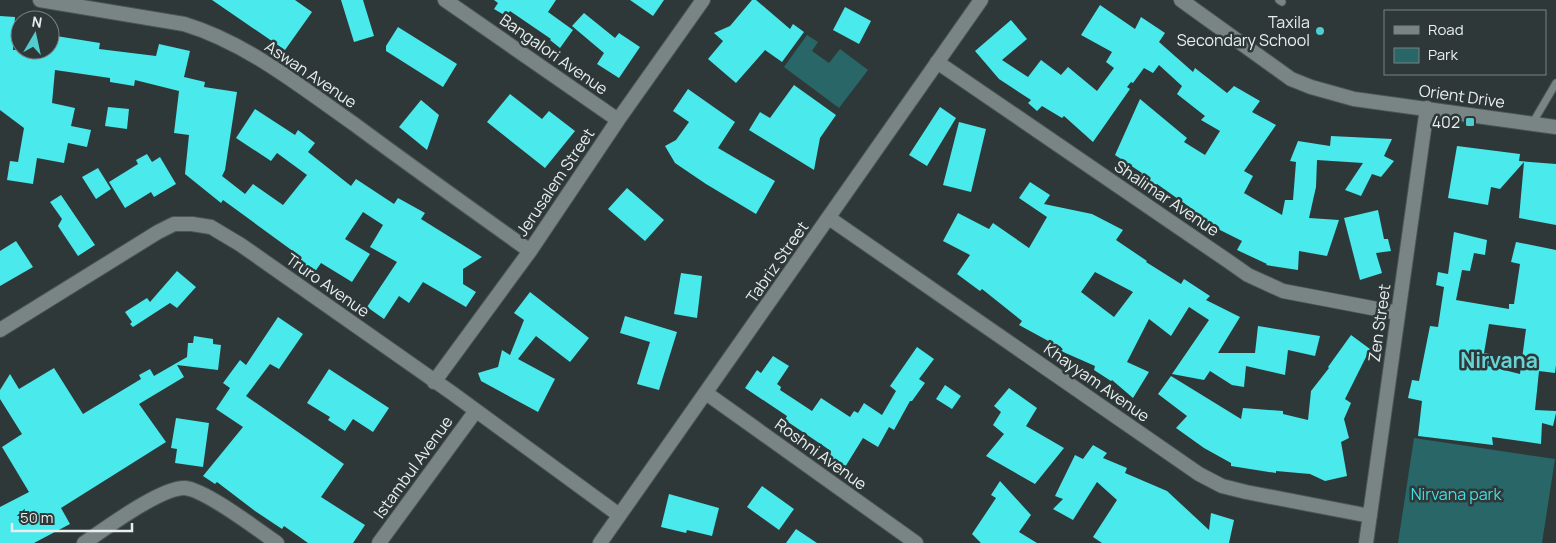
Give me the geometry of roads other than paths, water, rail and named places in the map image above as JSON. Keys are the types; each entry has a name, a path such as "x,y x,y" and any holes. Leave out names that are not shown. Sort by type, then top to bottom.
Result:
{"street":[{"name":"Aswan Avenue","path":"40,0 184,24 206,30 222,38 286,76 530,251"},
{"name":"Bangalori Avenue","path":"445,0 618,120"},
{"name":"Jerusalem Street","path":"434,382 530,251 618,120 703,0"},
{"name":"Tabriz Street","path":"600,543 830,218 981,0"},
{"name":"Orient Drive","path":"1180,0 1291,79 1311,87 1354,99 1556,127"},
{"name":"Shalimar Avenue","path":"937,62 1248,276 1283,291 1398,313"},
{"name":"Zen Street","path":"1366,543 1427,108"},
{"name":"Khayyam Avenue","path":"830,218 1200,474 1222,486 1246,492 1370,516"},
{"name":"Truro Avenue","path":"0,330 174,224 212,227 452,393 475,412 619,515"},
{"name":"Roshni Avenue","path":"706,393 916,543"},
{"name":"Istambul Avenue","path":"379,543 475,412"},
{"path":"84,543 167,491 185,488 203,494 277,543"}],"lane":[{"path":"1532,124 1556,82"}],"place":[{"name":"Taxila Secondary School","path":"1320,31"},
{"name":"402","path":"1470,122"}],"district":[{"name":"Nirvana","path":"1499,360"}],"park label":[{"name":"Nirvana park","path":"1456,494"}]}
